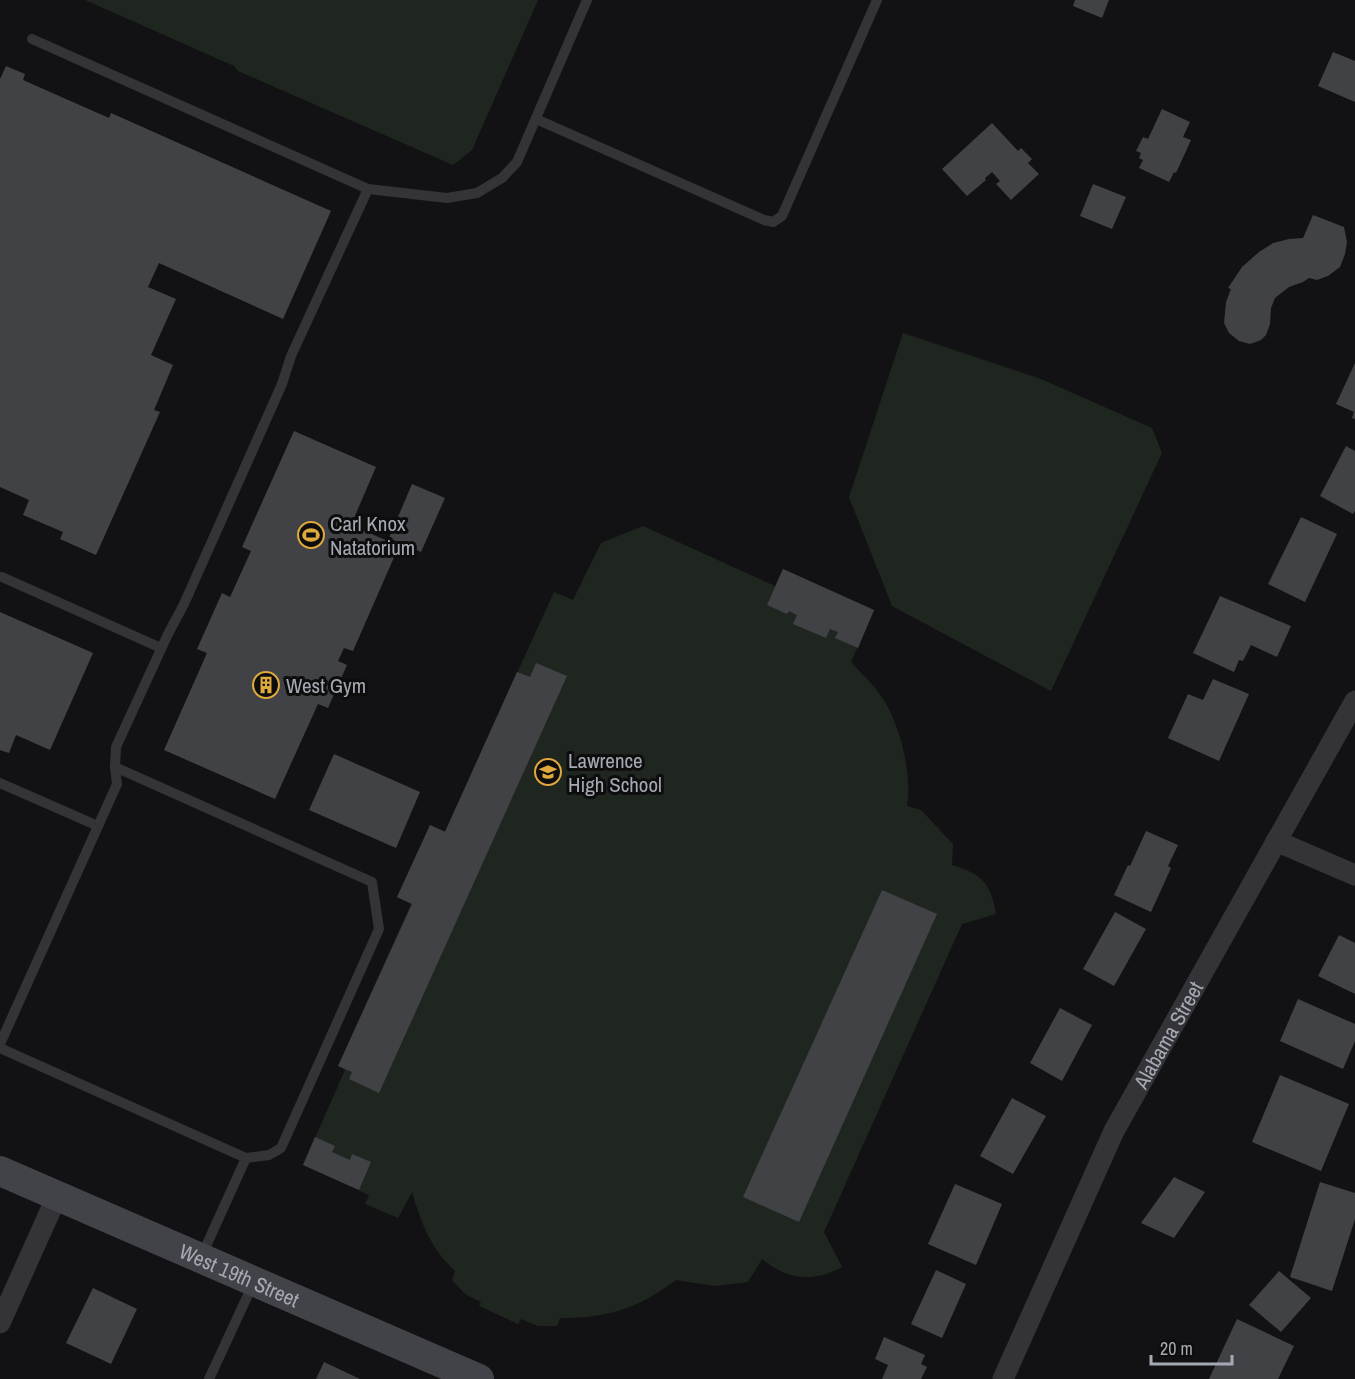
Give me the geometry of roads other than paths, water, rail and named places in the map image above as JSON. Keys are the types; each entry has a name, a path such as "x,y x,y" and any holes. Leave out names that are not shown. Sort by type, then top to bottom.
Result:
{"main road":[{"name":"West 19th Street","path":"0,1172 254,1282 436,1370 479,1379"}],"street":[{"name":"Alabama Street","path":"1003,1379 1114,1131 1355,700"},
{"path":"1276,841 1355,875"},
{"path":"0,1323 57,1196"}],"lane":[{"path":"32,39 368,189 447,198 477,193 502,178 517,162 588,0"},
{"path":"536,119 773,222 782,216 877,0"},
{"path":"115,766 372,882 379,929 281,1148 269,1155 246,1158 0,1046 117,784 115,766 116,747 161,648 184,604 282,384 291,356 368,189"},
{"path":"2,577 161,648"},
{"path":"0,783 98,826"},
{"path":"200,1258 246,1158"},
{"path":"209,1379 254,1282"}],"place":[{"name":"Carl Knox Natatorium","path":"311,535"},
{"name":"West Gym","path":"266,685"},
{"name":"Lawrence High School","path":"548,772"}]}
